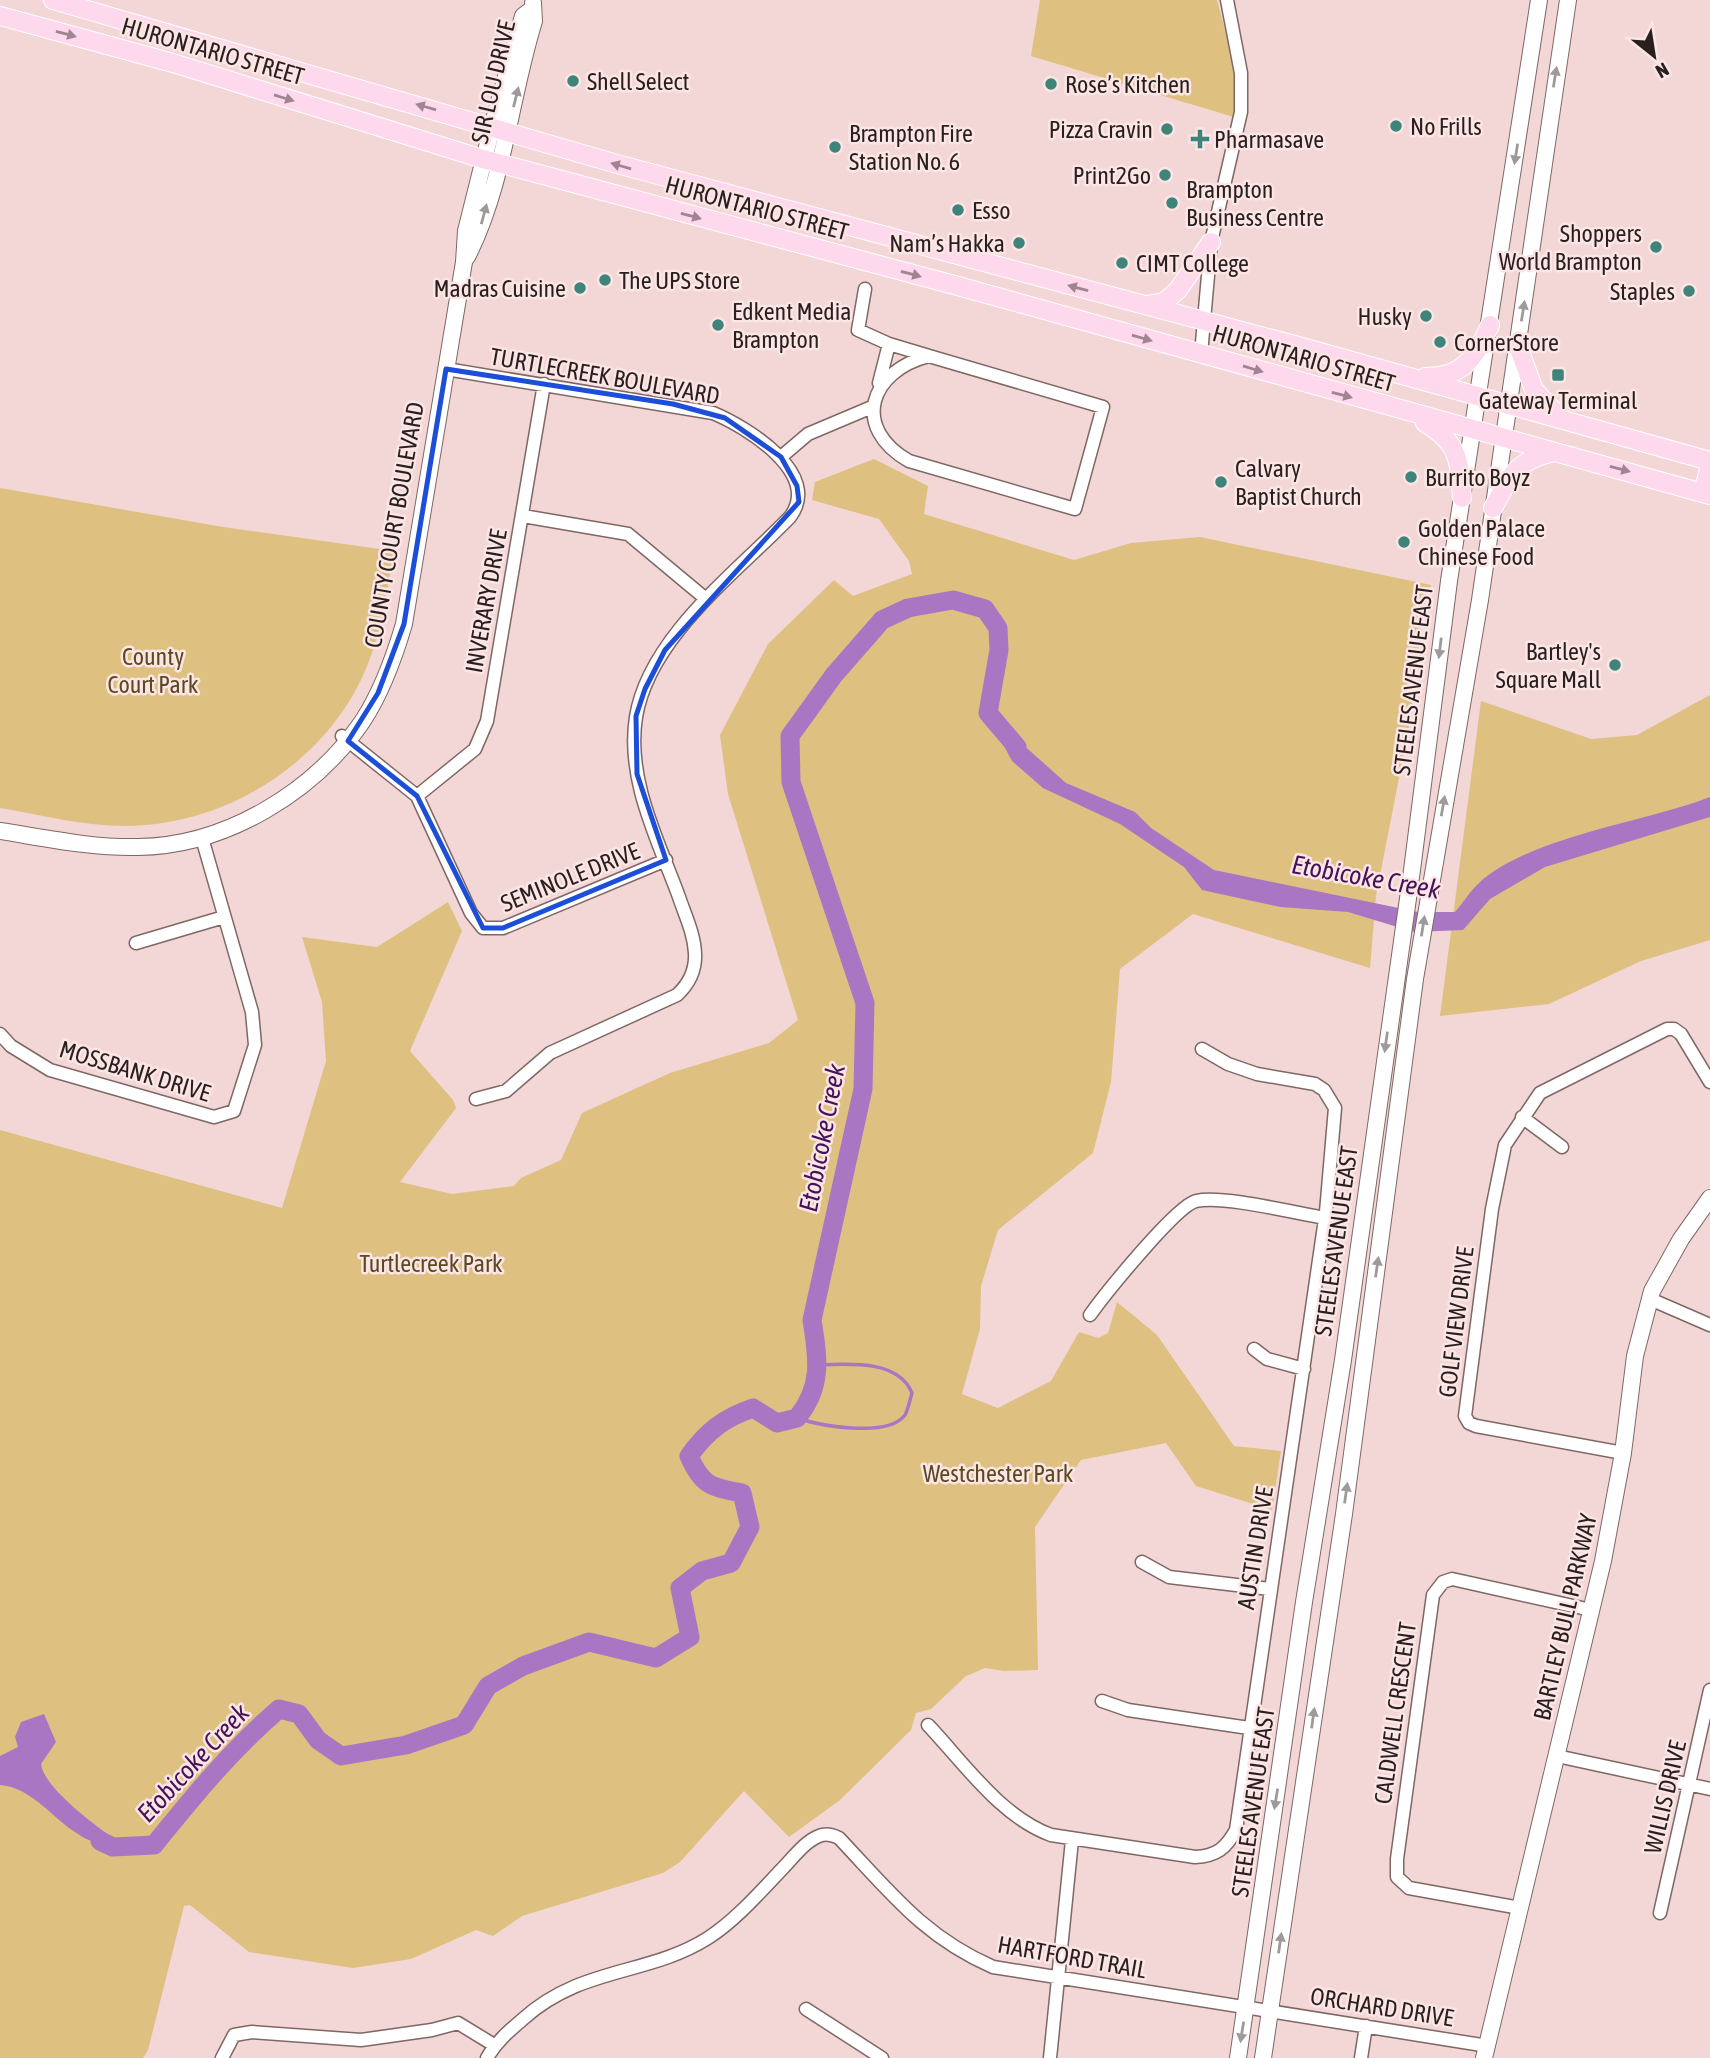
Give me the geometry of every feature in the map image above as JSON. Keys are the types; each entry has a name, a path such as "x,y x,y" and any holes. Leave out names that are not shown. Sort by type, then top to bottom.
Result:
{"main road":[{"name":"HURONTARIO STREET","path":"53,0 871,235 1566,419 1710,463"},
{"name":"STEELES AVENUE EAST","path":"1238,2058 1304,1602 1343,1360 1462,498 1539,0"},
{"name":"STEELES AVENUE EAST","path":"1263,2058 1344,1514 1415,978 1504,438 1568,0"},
{"name":"SIR LOU DRIVE","path":"491,161 534,21 532,5"},
{"name":"HURONTARIO STREET","path":"0,16 147,56 491,161 1707,494"},
{"path":"147,56 153,29"},
{"path":"1524,102 1529,124 1545,144"},
{"name":"COUNTY COURT BOULEVARD","path":"0,832 98,846 141,848 202,838 244,821 292,793 345,738 378,693 394,661 404,624 464,262 466,231 491,161"},
{"path":"1144,306 1164,302 1178,290 1210,242"},
{"path":"1407,376 1437,377 1458,372 1478,352 1490,325"},
{"path":"1518,346 1534,390 1550,410 1566,419"},
{"path":"1404,411 1444,434 1450,442 1456,452 1462,498"},
{"path":"1493,508 1514,471 1522,463 1554,452"},
{"path":"1707,494 1710,463"},
{"name":"BARTLEY BULL PARKWAY","path":"1486,2052 1591,1610 1623,1453 1635,1356 1650,1299 1681,1239 1710,1198"}],"street":[{"path":"1201,354 1210,242 1241,112 1241,73 1227,0"},
{"path":"865,289 858,330 889,344 1103,407 1075,509 909,461 893,452 885,442 873,407 889,344"},
{"path":"877,393 882,382 893,372 929,356"},
{"name":"TURTLECREEK BOULEVARD","path":"446,369 713,414 747,431 781,457 797,486 796,509 706,599 665,650 645,689 636,716 637,774 694,938 694,970 687,985 677,995 550,1053 506,1091 476,1100"},
{"name":"INVERARY DRIVE","path":"417,796 475,749 487,721 544,384"},
{"path":"781,457 808,433 873,407"},
{"path":"523,516 628,534 706,599"},
{"name":"SEMINOLE DRIVE","path":"345,738 417,796 471,913 483,928 503,928 666,860"},
{"name":"MOSSBANK DRIVE","path":"0,1034 11,1046 50,1070 214,1117 226,1116 234,1111 240,1103 255,1045 252,1012 202,838"},
{"path":"136,943 224,917"},
{"name":"GOLF VIEW DRIVE","path":"1623,1453 1476,1426 1469,1423 1465,1416 1492,1209 1505,1144 1540,1093 1667,1029 1674,1029 1681,1034 1710,1082"},
{"name":"AUSTIN DRIVE","path":"928,1725 1015,1815 1041,1832 1072,1840 1195,1857 1217,1853 1229,1843 1236,1830 1304,1369 1336,1122 1335,1108 1330,1097 1315,1084 1257,1074 1228,1064 1202,1049"},
{"path":"1521,1117 1562,1147"},
{"path":"1090,1315 1104,1295 1176,1215 1195,1201 1218,1201 1325,1218"},
{"path":"1650,1299 1710,1325"},
{"path":"1254,1349 1267,1359 1304,1369"},
{"path":"1142,1562 1169,1577 1270,1589"},
{"name":"CALDWELL CRESCENT","path":"1520,1908 1409,1888 1397,1877 1396,1859 1433,1595 1443,1582 1452,1578 1591,1610"},
{"name":"WILLIS DRIVE","path":"1660,1913 1710,1690"},
{"path":"1102,1701 1128,1710 1249,1728"},
{"path":"1557,1756 1710,1788"},
{"name":"HARTFORD TRAIL","path":"487,2058 494,2045 539,2004 573,1985 668,1957 708,1938 757,1895 805,1846 824,1835 839,1838 940,1940 993,1967 1059,1980 1270,2010"},
{"path":"1050,2058 1072,1840"},
{"path":"806,2009 882,2058"},
{"name":"ORCHARD DRIVE","path":"1270,2010 1366,2026 1486,2052"},
{"path":"222,2058 234,2035 252,2032 360,2040 432,2030 458,2023 494,2045"},
{"path":"1361,2058 1366,2026"}],"highlighted area":[{"path":"446,369 673,404 725,418 781,457 797,486 799,502 665,650 645,689 636,716 637,774 666,860 503,928 483,928 417,796 348,741 378,693 404,624"}],"green space":[{"path":"1040,0 1217,0 1239,81 1237,118 1031,56"},
{"path":"874,459 928,486 924,514 1074,560 1131,543 1200,537 1431,585 1422,611 1412,711 1376,896 1370,968 1193,914 1120,969 1111,1082 1093,1153 998,1230 981,1286 980,1329 962,1394 998,1408 1051,1381 1079,1332 1098,1338 1108,1333 1117,1302 1157,1335 1234,1446 1281,1451 1272,1510 1196,1486 1166,1443 1081,1460 1035,1527 1038,1670 1004,1671 985,1668 966,1676 931,1709 916,1713 911,1730 840,1800 789,1837 744,1791 680,1862 663,1873 522,1916 493,1936 476,1930 411,1959 353,1968 249,1952 190,1905 184,1906 148,2050 143,2058 0,2058 0,1130 282,1208 326,1061 322,1002 302,937 377,947 448,902 462,931 410,1051 453,1100 456,1108 400,1182 452,1194 514,1186 521,1178 561,1160 582,1113 670,1073 769,1043 798,1020 728,794 720,735 768,644 834,580 853,596 912,574 909,561 879,519 812,500 815,482"},
{"name":"County Court Park","path":"0,488 223,527 394,551 377,636 359,684 340,715 317,742 291,766 262,787 230,803 196,815 161,823 110,826 0,808"},
{"path":"1710,695 1710,940 1641,961 1549,1004 1440,1016 1481,701 1591,739 1637,735"}],"shaded area":[{"path":"1003,727 1066,783 1135,812 1151,828 1214,870 1418,912 1455,912 1476,886 1500,867 1557,842 1710,797 1710,817 1545,867 1490,899 1463,930 1414,932 1348,912 1280,907 1202,890 1184,867 1120,824 1043,788 1012,761 996,731"},
{"name":"Etobicoke Creek","path":"44,1714 56,1742 41,1764 45,1775 64,1799 130,1849 90,1841 22,1791 0,1785 0,1756 18,1747 15,1737 21,1722"}],"waterway":[{"name":"Etobicoke Creek","path":"100,1841 113,1847 154,1845 229,1757 279,1709 299,1714 318,1740 341,1756 406,1745 464,1725 488,1686 523,1666 589,1642 656,1658 690,1637 680,1588 702,1571 731,1563 750,1527 742,1493 709,1484 698,1474 689,1456 710,1432 733,1416 753,1408 777,1423 797,1418 811,1395 817,1359 812,1320 863,1089 865,1003 791,782 790,736 834,675 882,620 908,608 953,600 985,609 998,628 999,650 988,713 1017,747"},
{"path":"797,1418 837,1427 870,1428 896,1422 907,1410 912,1393 896,1374 857,1364 816,1365"}],"place":[{"name":"Shell Select","path":"573,81"},
{"name":"Rose’s Kitchen","path":"1051,84"},
{"name":"No Frills","path":"1396,126"},
{"name":"Pizza Cravin","path":"1167,129"},
{"name":"Pharmasave","path":"1200,139"},
{"name":"Brampton Fire Station No. 6","path":"835,147"},
{"name":"Print2Go","path":"1165,175"},
{"name":"Brampton Business Centre","path":"1172,203"},
{"name":"Esso","path":"958,210"},
{"name":"Nam’s Hakka","path":"1019,243"},
{"name":"Shoppers World Brampton","path":"1656,247"},
{"name":"CIMT College","path":"1122,263"},
{"name":"The UPS Store","path":"605,280"},
{"name":"Madras Cuisine","path":"580,288"},
{"name":"Staples","path":"1689,291"},
{"name":"Husky","path":"1426,316"},
{"name":"Edkent Media Brampton","path":"718,325"},
{"name":"CornerStore","path":"1440,342"},
{"name":"Gateway Terminal","path":"1558,375"},
{"name":"Burrito Boyz","path":"1411,477"},
{"name":"Calvary Baptist Church","path":"1221,482"},
{"name":"Golden Palace Chinese Food","path":"1404,542"},
{"name":"Bartley's Square Mall","path":"1615,665"}],"park label":[{"name":"Turtlecreek Park","path":"431,1263"},
{"name":"Westchester Park","path":"998,1473"}]}
